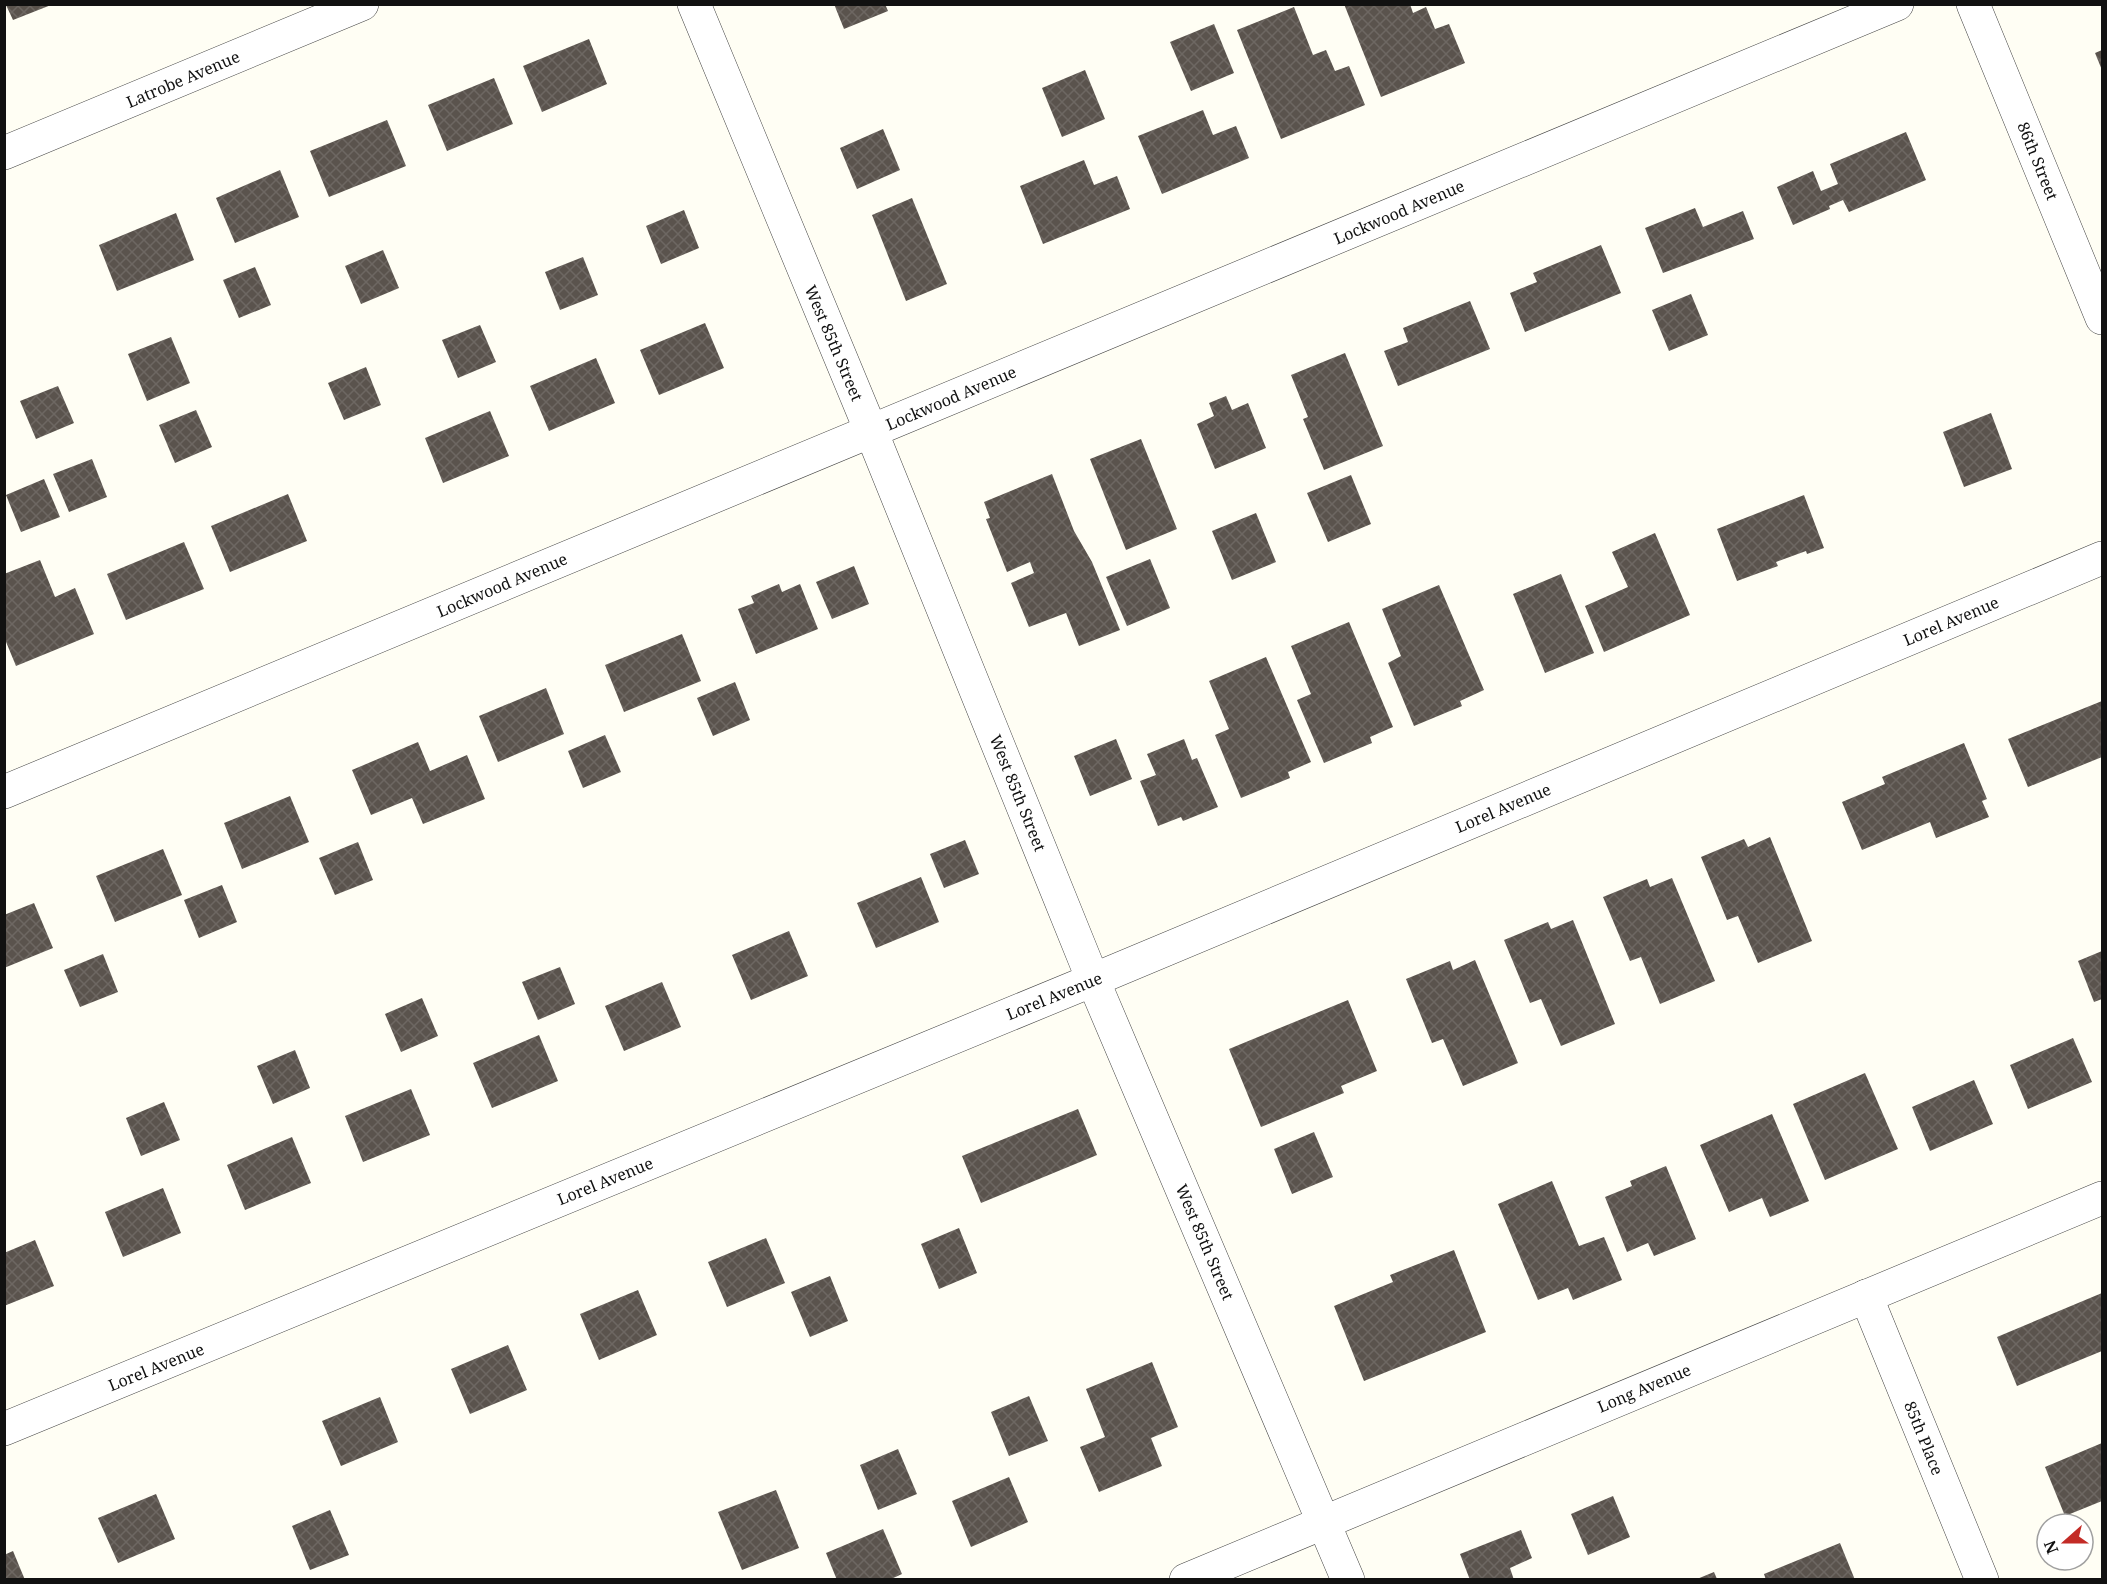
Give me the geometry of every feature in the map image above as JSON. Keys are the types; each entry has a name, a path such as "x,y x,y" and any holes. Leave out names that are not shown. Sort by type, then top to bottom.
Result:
{"street":[{"name":"Latrobe Avenue","path":"4,153 362,4"},
{"name":"West 85th Street","path":"694,4 871,431 1093,980 1325,1520 1348,1580"},
{"name":"Lockwood Avenue","path":"4,792 1897,4"},
{"name":"86th Street","path":"1973,4 2103,318"},
{"name":"Lorel Avenue","path":"4,1429 1093,980 2103,558"},
{"name":"Long Avenue","path":"1186,1580 1325,1520 2103,1198"},
{"name":"85th Place","path":"1866,1296 1982,1580"}],"building":[{"path":"834,4 885,4 888,11 844,29"},
{"path":"1344,4 1410,4 1413,13 1426,7 1435,29 1449,24 1465,63 1381,97"},
{"path":"6,5 51,5 13,20"},
{"path":"1294,7 1313,55 1326,50 1335,71 1349,66 1365,105 1281,139 1237,30"},
{"path":"1214,24 1234,73 1191,91 1170,42"},
{"path":"589,39 607,84 542,112 523,66"},
{"path":"2102,50 2102,70 2095,53"},
{"path":"1085,70 1105,119 1062,137 1042,88"},
{"path":"494,78 513,124 447,151 428,105"},
{"path":"1203,110 1213,135 1236,126 1249,158 1162,194 1138,136"},
{"path":"387,120 406,166 329,197 310,151"},
{"path":"883,129 900,170 857,189 840,148"},
{"path":"1906,132 1926,180 1849,212 1843,200 1829,206 1830,209 1793,225 1777,187 1813,171 1821,191 1838,184 1830,164"},
{"path":"1084,160 1094,185 1117,176 1130,209 1043,244 1020,186"},
{"path":"280,170 299,217 235,243 216,198"},
{"path":"912,198 947,284 906,301 872,215"},
{"path":"1695,208 1703,227 1743,211 1754,239 1663,273 1645,228"},
{"path":"684,210 699,248 661,264 646,226"},
{"path":"176,213 194,260 117,291 99,245"},
{"path":"1601,245 1621,293 1525,332 1510,293 1537,282 1533,273"},
{"path":"383,250 399,288 361,304 345,266"},
{"path":"583,257 598,295 560,310 545,272"},
{"path":"255,267 271,305 239,318 223,280"},
{"path":"1691,294 1708,335 1669,351 1652,310"},
{"path":"1470,301 1490,349 1398,386 1384,351 1408,342 1403,328"},
{"path":"705,323 724,368 659,395 640,350"},
{"path":"480,325 496,362 458,378 442,340"},
{"path":"171,337 190,383 147,401 128,354"},
{"path":"1345,353 1383,446 1324,470 1303,419 1308,417 1291,375"},
{"path":"596,358 615,403 549,431 530,386"},
{"path":"366,367 381,405 344,420 328,383"},
{"path":"58,386 74,423 36,439 20,401"},
{"path":"1226,396 1232,410 1248,403 1266,448 1215,469 1197,424 1214,416 1209,403"},
{"path":"196,410 212,447 175,463 159,425"},
{"path":"490,411 509,456 443,483 425,438"},
{"path":"1991,413 2012,469 1964,487 1943,432"},
{"path":"1141,439 1177,529 1126,550 1090,459"},
{"path":"92,459 107,497 69,512 53,474"},
{"path":"1052,474 1074,531 1092,562 1120,630 1079,646 1066,613 1029,627 1011,583 1034,573 1030,562 1007,572 986,519 990,518 984,502"},
{"path":"1351,475 1371,524 1328,542 1307,493"},
{"path":"44,479 60,517 21,532 6,495"},
{"path":"288,494 307,541 230,572 211,526"},
{"path":"1804,495 1824,548 1807,554 1806,551 1776,562 1778,566 1737,581 1717,529"},
{"path":"1256,513 1276,562 1232,580 1212,531"},
{"path":"1655,533 1690,615 1604,652 1585,606 1628,587 1612,552"},
{"path":"184,542 204,589 126,620 107,574"},
{"path":"1150,559 1170,608 1127,626 1106,577"},
{"path":"40,560 55,597 75,588 94,634 16,666 4,637 4,574"},
{"path":"854,566 869,604 832,619 816,582"},
{"path":"1561,574 1594,653 1545,673 1513,594"},
{"path":"779,584 782,592 800,584 818,629 756,654 738,609 754,603 751,596"},
{"path":"1439,585 1484,690 1460,701 1462,706 1414,726 1388,663 1401,656 1382,609"},
{"path":"1349,622 1393,727 1370,737 1372,743 1324,763 1297,700 1311,694 1291,646"},
{"path":"682,634 701,681 624,712 605,665"},
{"path":"1266,657 1311,762 1288,772 1290,778 1241,798 1215,735 1229,729 1209,681"},
{"path":"735,682 750,720 713,736 697,698"},
{"path":"546,688 564,734 498,762 479,716"},
{"path":"2102,701 2102,757 2028,787 2008,739"},
{"path":"605,735 621,772 583,788 568,751"},
{"path":"1116,739 1132,779 1090,796 1074,756"},
{"path":"1184,739 1192,760 1197,758 1218,807 1183,821 1181,817 1158,826 1140,781 1156,775 1147,754"},
{"path":"418,742 430,771 467,755 485,799 423,824 412,798 371,815 352,770"},
{"path":"1964,743 1987,799 1982,801 1989,817 1936,838 1930,822 1862,850 1842,802 1885,784 1882,777"},
{"path":"290,796 309,842 242,869 224,823"},
{"path":"1770,837 1812,941 1758,963 1738,916 1727,920 1701,857 1744,839 1748,847"},
{"path":"965,840 979,874 944,888 930,854"},
{"path":"358,842 373,880 335,895 319,858"},
{"path":"163,849 182,895 115,922 96,876"},
{"path":"921,877 939,922 876,948 857,903"},
{"path":"1672,878 1715,981 1660,1004 1641,957 1630,961 1603,897 1647,879 1650,887"},
{"path":"222,885 237,922 199,938 184,900"},
{"path":"34,903 53,948 4,968 4,915"},
{"path":"1573,920 1615,1024 1561,1046 1541,999 1530,1003 1504,940 1548,922 1551,929"},
{"path":"789,931 808,976 751,1000 732,955"},
{"path":"2102,951 2102,999 2094,1002 2078,961"},
{"path":"103,954 118,992 80,1007 64,970"},
{"path":"1475,960 1518,1063 1463,1086 1443,1039 1432,1043 1406,979 1450,961 1453,970"},
{"path":"560,967 575,1004 538,1020 522,982"},
{"path":"662,982 681,1027 624,1051 605,1006"},
{"path":"422,998 438,1036 401,1052 385,1014"},
{"path":"1348,1000 1377,1071 1341,1086 1344,1093 1261,1127 1229,1049"},
{"path":"539,1035 558,1081 492,1108 473,1063"},
{"path":"2073,1038 2092,1082 2028,1109 2010,1065"},
{"path":"295,1050 310,1088 273,1104 257,1066"},
{"path":"1865,1073 1898,1149 1825,1180 1793,1104"},
{"path":"1974,1080 1993,1124 1930,1151 1912,1107"},
{"path":"411,1089 430,1135 363,1162 345,1116"},
{"path":"164,1102 180,1140 141,1156 126,1118"},
{"path":"1078,1109 1097,1155 981,1203 962,1156"},
{"path":"1772,1114 1809,1201 1770,1217 1762,1198 1729,1212 1700,1145"},
{"path":"1314,1132 1333,1177 1292,1194 1274,1149"},
{"path":"292,1137 311,1183 245,1210 227,1165"},
{"path":"1666,1166 1696,1239 1654,1256 1648,1243 1627,1252 1605,1197 1632,1186 1630,1181"},
{"path":"1552,1181 1579,1246 1604,1237 1622,1280 1573,1300 1568,1288 1538,1300 1498,1204"},
{"path":"163,1188 181,1233 123,1257 105,1212"},
{"path":"959,1228 977,1273 939,1289 921,1244"},
{"path":"766,1238 785,1283 727,1307 708,1262"},
{"path":"35,1240 54,1286 4,1306 4,1253"},
{"path":"1454,1250 1486,1332 1364,1381 1334,1306 1393,1282 1390,1275"},
{"path":"830,1276 848,1321 810,1337 791,1292"},
{"path":"638,1290 657,1335 599,1360 580,1314"},
{"path":"2102,1293 2102,1351 2017,1386 1997,1337"},
{"path":"508,1345 527,1390 470,1414 451,1369"},
{"path":"1152,1362 1178,1427 1151,1438 1162,1466 1099,1492 1080,1447 1105,1437 1086,1389"},
{"path":"1029,1396 1048,1441 1009,1456 991,1412"},
{"path":"380,1397 398,1442 341,1466 322,1421"},
{"path":"2102,1443 2102,1501 2075,1512 2063,1512 2045,1467"},
{"path":"898,1449 917,1494 878,1510 860,1465"},
{"path":"1009,1477 1028,1522 971,1547 952,1501"},
{"path":"776,1490 799,1548 742,1570 718,1512"},
{"path":"156,1494 175,1539 118,1563 98,1518"},
{"path":"1613,1496 1630,1537 1588,1555 1571,1514"},
{"path":"330,1510 349,1555 310,1570 292,1526"},
{"path":"883,1529 902,1574 889,1580 837,1580 826,1553"},
{"path":"1521,1530 1532,1558 1510,1568 1514,1580 1470,1580 1460,1554"},
{"path":"1840,1543 1855,1580 1766,1580 1764,1574"},
{"path":"13,1551 25,1580 4,1580 4,1555"},
{"path":"1714,1572 1717,1579 1697,1579"}]}
